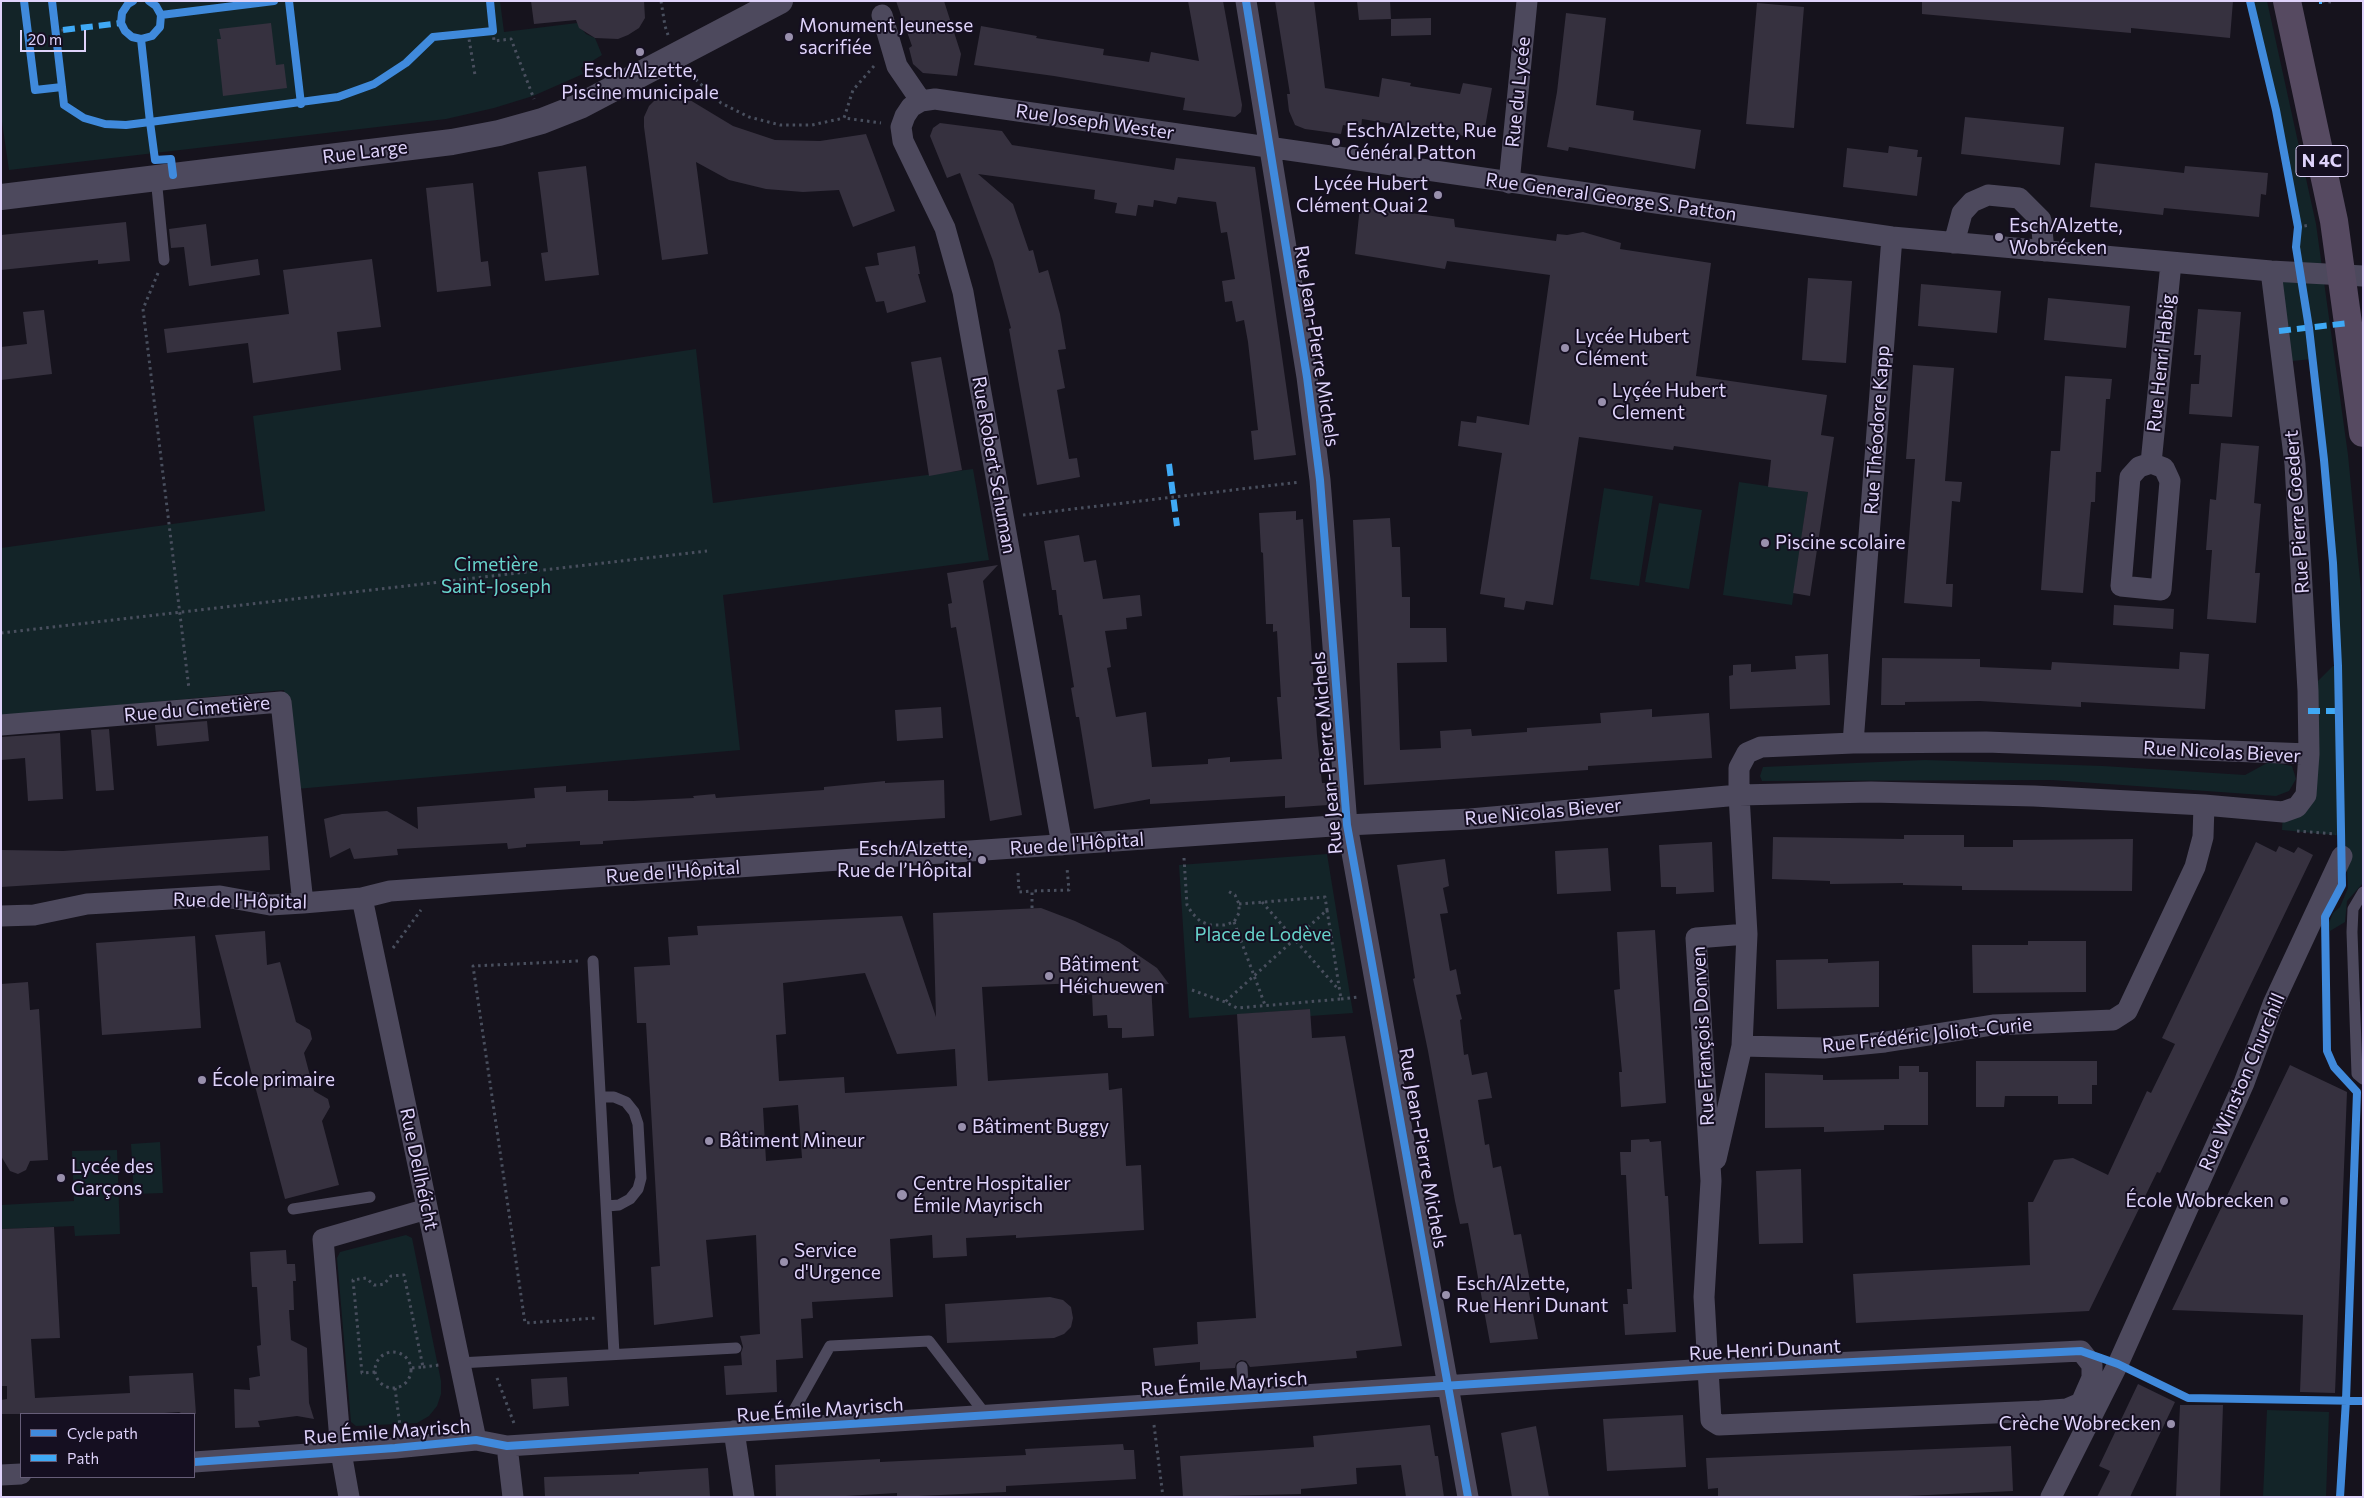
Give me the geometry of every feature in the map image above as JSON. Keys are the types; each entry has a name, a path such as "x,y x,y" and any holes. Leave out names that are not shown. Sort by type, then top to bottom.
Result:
{"main road":[{"name":"N 4C","path":"2287,1 2319,147 2352,275 2363,433"}],"street":[{"name":"Rue Large","path":"1,197 452,142 498,133 542,121 580,106 780,1"},
{"name":"Rue Jean-Pierre Michels","path":"1246,1 1307,377 1320,480 1347,825 1450,1385 1468,1497"},
{"name":"Rue du Lycée","path":"1509,183 1527,1"},
{"path":"882,15 897,66 921,101 911,107 901,127"},
{"name":"Rue Joseph Wester","path":"921,101 935,99 1270,147"},
{"name":"Rue Robert Schuman","path":"901,127 903,141 945,228 962,292 1062,845"},
{"name":"Rue General George S. Patton","path":"1270,147 1892,237 2271,271 2352,275"},
{"path":"1954,243 1962,213 1972,202 1988,195 2019,198 2041,220 2044,251"},
{"name":"Rue Théodore Kapp","path":"1853,743 1892,237"},
{"name":"Rue Henri Habig","path":"2151,463 2171,262"},
{"name":"Rue Pierre Goedert","path":"2271,271 2295,464 2307,668 2309,754"},
{"path":"2151,463 2164,468 2170,481 2161,590 2121,586 2130,477 2138,467 2151,463"},
{"name":"Rue du Cimetière","path":"1,725 281,702 303,903"},
{"name":"Rue Nicolas Biever","path":"1347,825 1470,819 1739,795 1900,792 2034,796 2204,805 2283,812 2297,807 2306,795 2309,754 1986,742 1853,743 1761,747 1747,753 1739,768 1739,795"},
{"name":"Rue François Donven","path":"1711,1181 1742,1046 1747,934 1739,795"},
{"name":"Rue Frédéric Joliot-Curie","path":"1742,1046 1824,1048 1885,1042 1993,1025 2113,1020 2127,1012 2195,867 2203,837 2204,805"},
{"name":"Rue de l'Hôpital","path":"1,916 34,915 87,904 220,896 270,904 303,903 362,898 390,891 1347,825"},
{"name":"Rue Winston Churchill","path":"2051,1497 2118,1364 2244,1083 2274,1004 2342,845"},
{"name":"Rue Dellhéicht","path":"362,898 476,1440"},
{"name":"Rue François Donven","path":"1708,1369 1704,1297 1711,1181 1696,938 1747,934"},
{"path":"349,1497 341,1452 323,1239 427,1209"},
{"name":"Rue Henri Dunant","path":"1450,1385 1708,1369 2081,1352 2092,1366 2092,1378 2081,1403 2067,1409 1720,1425 1711,1420 1708,1369"},
{"name":"Rue Émile Mayrisch","path":"195,1462 395,1448 476,1440 514,1446 1450,1385"},
{"path":"734,1431 744,1497"},
{"path":"513,1497 514,1446"},
{"path":"1,1475 20,1474"}],"lane":[{"path":"156,177 164,260"},
{"path":"2363,892 2353,909 2352,932 2357,1074 2363,1079"},
{"path":"593,961 614,1354"},
{"path":"601,1097 614,1097 626,1102 634,1112 638,1124 642,1178 638,1189 630,1199 619,1204 606,1206"},
{"path":"293,1209 370,1196"},
{"path":"784,1428 830,1346 929,1341 986,1415"},
{"path":"459,1363 736,1348"},
{"path":"1242,1367 1244,1399"}],"path":[{"path":"661,1 664,26 677,56 696,82 720,103 749,118 788,125 812,125 844,118 901,127"},
{"path":"2322,2 2332,2"},
{"path":"55,31 63,30"},
{"path":"493,31 494,41 511,39 531,90"},
{"path":"468,33 475,75"},
{"path":"844,118 853,90 870,68 892,51"},
{"path":"2296,217 2297,234"},
{"path":"164,260 143,309 191,709"},
{"path":"1003,517 1320,480"},
{"path":"1,633 707,551"},
{"path":"2283,812 2282,830 2342,845 2341,826"},
{"path":"1184,858 1187,905 1192,913 1210,925 1224,925 1234,922"},
{"path":"1018,873 1019,892 1068,890 1067,868"},
{"path":"377,971 421,910 418,889"},
{"path":"1226,890 1234,894 1239,904 1234,922 1265,1005"},
{"path":"1032,891 1032,908"},
{"path":"1192,990 1237,1008 1341,999 1325,896 1239,904"},
{"path":"1262,902 1338,989"},
{"path":"1225,1002 1326,910"},
{"path":"593,961 474,966 525,1323 612,1318"},
{"path":"375,1372 362,1373 353,1280 366,1278 374,1285 379,1285 384,1284 391,1276 404,1275 423,1367"},
{"path":"391,1352 400,1354 407,1359 410,1368 410,1377 404,1385 395,1388 385,1387 378,1381 375,1372 376,1362 382,1356 391,1352"},
{"path":"491,1360 514,1446"},
{"path":"410,1368 433,1366"},
{"path":"395,1388 400,1427 395,1448"},
{"path":"1151,1404 1163,1497"}],"green space":[{"path":"1,1 500,1 504,32 577,23 586,34 595,38 602,55 581,68 583,74 533,96 494,108 446,119 9,170 1,115"},
{"path":"2250,1 2267,1 2316,224 2348,455 2361,590 2363,883 2347,901 2345,922 2330,931 2329,923 2333,913 2340,907 2348,888 2345,836 2282,830 2283,812 2297,807 2308,691 2333,666 2338,666 2333,563 2324,460 2312,359 2283,362 2271,271 2300,273 2296,247 2298,227 2276,110"},
{"name":"Cimetière Saint-Joseph","path":"696,349 713,503 973,469 989,560 723,595 740,750 296,789 284,690 1,716 1,548 265,511 253,416"},
{"name":"Piscine scolaire","path":"1739,482 1808,492 1792,605 1723,595"},
{"path":"1604,488 1653,496 1639,586 1590,579"},
{"path":"1659,503 1702,510 1689,589 1645,582"},
{"path":"1925,760 2103,766 2245,775 2269,762 2292,766 2296,779 2289,791 2276,796 2052,780 1762,781 1760,776 1763,767"},
{"name":"Place de Lodève","path":"1327,854 1353,1013 1310,1016 1310,1009 1189,1018 1179,865"},
{"path":"160,1142 163,1193 134,1194 131,1144"},
{"path":"117,1150 120,1234 75,1236 74,1226 1,1229 1,1205 74,1201 72,1151"},
{"path":"406,1235 412,1238 441,1381 441,1394 437,1406 429,1416 417,1423 356,1426 351,1422 337,1258 340,1252"},
{"path":"2267,1410 2329,1412 2326,1497 2263,1497"}],"building":[{"path":"531,1 644,1 645,18 639,28 618,39 595,38 579,28 576,20 534,24"},
{"path":"896,1 944,1 961,54 957,76 923,73 913,64 909,48 912,46"},
{"path":"1188,1 1223,1 1242,105 1241,112 1235,117 1183,110 1185,98 974,65 981,26 1037,36 1036,38 1104,49 1103,55 1149,62 1151,52 1199,61"},
{"path":"1275,1 1314,1 1325,88 1379,97 1382,78 1411,83 1410,86 1460,94 1463,83 1492,88 1483,139 1362,119 1361,128 1343,125 1341,134 1305,129 1295,125 1289,111 1287,94 1290,94"},
{"path":"1357,1 1390,1 1391,19 1359,20"},
{"path":"1922,1 2233,1 2230,38 2131,28 2131,33 1922,14"},
{"path":"1757,3 1804,7 1794,128 1746,124"},
{"path":"1566,13 1606,18 1596,105 1634,111 1633,120 1701,130 1695,169 1569,147 1568,151 1547,147 1557,92"},
{"path":"1431,18 1431,35 1391,36 1391,19"},
{"path":"271,23 276,65 284,64 287,88 223,96 217,39 221,39 219,29"},
{"path":"668,94 680,94 733,126 775,140 820,141 866,134 895,211 853,227 839,190 803,192 766,189 729,180 696,162 708,254 662,260 644,117 649,106 657,98"},
{"path":"1965,117 2064,127 2060,165 1961,154"},
{"path":"940,123 1002,131 1012,145 1174,170 1176,158 1255,167 1296,455 1254,460 1251,431 1258,430 1248,342 1244,320 1236,322 1232,301 1225,302 1222,281 1235,279 1227,232 1221,233 1216,202 1178,197 1176,204 1154,200 1153,207 1138,205 1136,216 1115,213 1117,203 1094,199 1095,190 978,174 1013,204 1029,251 1033,250 1039,273 1048,270 1060,314 1066,349 1058,350 1065,388 1057,390 1069,459 1077,458 1080,477 1037,485 1009,329 1011,328 993,261 960,173 947,178 930,136 933,128"},
{"path":"1889,146 1918,150 1917,157 1922,157 1917,196 1843,187 1847,148 1888,153"},
{"path":"2095,163 2184,173 2185,166 2268,173 2266,195 2261,194 2259,217 2164,208 2163,215 2090,207"},
{"path":"586,166 599,275 545,281 541,253 548,252 538,172"},
{"path":"473,183 481,262 488,261 491,286 437,292 426,188"},
{"path":"1360,206 1454,219 1455,227 1556,241 1557,234 1567,235 1583,232 1621,243 1620,249 1711,263 1696,376 1827,395 1821,435 1834,437 1810,596 1793,593 1808,492 1768,487 1771,460 1674,446 1673,450 1579,437 1553,605 1526,601 1524,610 1504,607 1505,598 1480,594 1502,453 1458,446 1461,421 1476,423 1477,416 1529,425 1550,275 1447,261 1445,269 1355,254"},
{"path":"126,222 130,261 98,264 98,260 1,270 1,235"},
{"path":"206,224 211,266 258,259 260,275 189,286 184,247 171,248 169,229"},
{"path":"915,246 920,274 918,274 926,302 887,313 884,301 876,302 865,267 879,265 877,253"},
{"path":"372,259 381,327 337,332 341,370 253,383 248,343 167,353 164,329 289,314 283,270"},
{"path":"1808,278 1852,281 1846,363 1802,360"},
{"path":"1921,284 2001,291 1997,333 1918,326"},
{"path":"2048,298 2130,306 2126,348 2044,340"},
{"path":"2198,309 2241,312 2232,417 2189,414 2191,384 2199,384 2201,355 2194,355"},
{"path":"44,310 52,374 1,380 1,347 27,344 23,312"},
{"path":"941,357 962,470 929,476 911,362"},
{"path":"1913,365 1954,368 1945,481 1962,482 1960,502 1952,501 1946,584 1953,584 1952,607 1904,603 1915,459 1906,459"},
{"path":"2065,376 2112,379 2110,399 2106,399 2101,472 2096,472 2095,502 2091,502 2083,593 2041,590 2051,451 2060,451"},
{"path":"2221,443 2259,446 2254,503 2261,504 2255,573 2260,573 2256,623 2207,619 2212,550 2206,550 2210,499 2216,500"},
{"path":"1296,511 1296,520 1303,519 1317,735 1322,783 1326,783 1328,805 1285,808 1285,796 1150,804 1150,799 1094,809 1079,717 1076,717 1071,688 1074,687 1062,615 1059,615 1056,590 1052,590 1044,541 1079,535 1084,562 1096,560 1103,599 1140,595 1142,616 1126,618 1127,629 1105,631 1111,667 1107,668 1116,717 1146,712 1152,767 1208,764 1208,759 1230,757 1230,762 1282,759 1277,697 1281,697 1277,631 1273,632 1273,624 1266,624 1259,513"},
{"path":"1390,518 1392,547 1400,547 1402,597 1410,597 1410,628 1446,628 1447,662 1397,663 1400,750 1441,748 1440,731 1471,729 1472,736 1527,732 1527,728 1601,723 1600,713 1652,709 1652,717 1709,713 1712,758 1588,766 1588,770 1364,785 1353,520"},
{"path":"998,565 983,581 1022,815 990,821 956,627 951,628 948,604 952,603 947,573"},
{"path":"2114,605 2174,609 2173,629 2113,625"},
{"path":"2180,652 2209,654 2205,709 2081,702 2081,707 1980,701 1905,702 1905,705 1881,705 1882,658 1980,659 1980,667 2051,670 2052,662 2179,669"},
{"path":"1828,654 1830,705 1730,709 1729,676 1733,675 1733,665 1751,664 1751,672 1796,669 1795,656"},
{"path":"941,707 943,738 897,741 895,710"},
{"path":"207,721 209,741 157,746 155,725"},
{"path":"109,729 114,790 96,791 91,730"},
{"path":"60,733 63,799 28,801 25,758 1,760 1,737"},
{"path":"944,780 945,818 603,841 603,844 580,845 580,841 526,844 526,847 508,849 507,843 397,849 398,855 354,859 350,848 330,858 324,819 342,814 387,811 418,829 417,807 535,798 534,788 566,786 566,792 608,790 608,801 633,801 694,798 693,796 715,794 716,798 824,790 824,787 885,781 885,783"},
{"path":"1904,835 1964,835 1964,847 2013,847 2013,840 2133,839 2132,891 1962,890 1962,886 1903,885 1903,883 1830,884 1830,881 1772,879 1773,837 1904,839"},
{"path":"268,836 270,870 1,887 1,850 63,851"},
{"path":"1712,842 1714,892 1676,894 1676,887 1661,887 1659,845"},
{"path":"2256,842 2276,852 2279,846 2294,853 2298,847 2313,855 2160,1173 2157,1172 2089,1311 1856,1323 1853,1274 2030,1265 2028,1202 2033,1202 2054,1160 2073,1158 2108,1175 2147,1091 2151,1093 2175,1044 2162,1038"},
{"path":"1608,848 1611,891 1557,894 1555,851"},
{"path":"1445,859 1449,886 1443,888 1448,913 1440,914 1450,971 1456,969 1461,994 1456,995 1462,1019 1460,1020 1464,1055 1468,1054 1472,1075 1487,1072 1492,1098 1478,1100 1485,1145 1489,1144 1493,1168 1501,1166 1514,1235 1521,1234 1530,1282 1527,1283 1538,1339 1490,1343 1468,1223 1460,1224 1455,1201 1413,979 1415,978 1397,865"},
{"path":"1041,908 1075,921 1119,942 1157,968 1169,984 1151,985 1154,1036 1122,1038 1122,1028 1108,1028 1107,1015 1093,1016 1092,994 1081,995 1080,983 982,987 988,1081 1108,1073 1109,1090 1122,1088 1126,1166 1141,1165 1144,1230 1016,1238 1016,1235 966,1238 967,1256 933,1258 932,1235 890,1239 893,1297 812,1302 813,1318 801,1319 803,1358 776,1360 777,1392 726,1395 724,1366 742,1365 741,1353 743,1347 740,1336 760,1334 756,1235 706,1240 713,1317 654,1325 651,1267 660,1266 646,1023 637,1023 634,967 670,965 668,937 698,935 697,926 902,916 936,1017 933,913","holes":["865,973 897,1054 955,1049 957,1086 845,1093 844,1077 779,1081 776,1035 786,1034 783,983","798,1105 802,1158 766,1161 763,1108"]},
{"path":"1655,930 1666,1103 1621,1107 1619,1072 1622,1072 1614,990 1620,989 1617,932"},
{"path":"265,931 267,965 280,962 296,1022 310,1030 312,1039 304,1053 314,1091 328,1099 330,1107 322,1121 339,1185 285,1199 215,935"},
{"path":"195,936 201,1028 102,1035 96,943"},
{"path":"2028,941 2086,941 2086,992 1973,993 1972,945 2028,945"},
{"path":"1828,959 1828,963 1879,961 1879,1007 1777,1009 1776,960"},
{"path":"28,982 30,1010 39,1009 48,1160 30,1161 26,1170 18,1174 10,1171 1,1156 1,984"},
{"path":"1310,1009 1312,1038 1345,1036 1402,1346 1356,1351 1357,1358 1250,1367 1246,1361 1241,1360 1236,1363 1235,1368 1200,1370 1200,1362 1155,1366 1153,1348 1198,1344 1197,1322 1256,1318 1237,1014"},
{"path":"1976,1061 2097,1061 2097,1085 2092,1085 2092,1104 2058,1104 2058,1096 2005,1096 2004,1107 1976,1107"},
{"name":"École Wobrecken","path":"2290,1065 2347,1092 2335,1393 2300,1392 2303,1315 2172,1310"},
{"path":"1899,1066 1919,1066 1919,1072 1928,1072 1928,1125 1884,1125 1884,1130 1824,1132 1824,1127 1765,1128 1765,1073 1823,1075 1823,1080 1899,1079"},
{"path":"1649,1139 1650,1142 1661,1141 1665,1196 1668,1196 1676,1332 1625,1335 1623,1304 1628,1304 1627,1289 1632,1289 1626,1175 1621,1175 1620,1152 1631,1152 1631,1140"},
{"path":"1801,1169 1803,1243 1759,1244 1756,1171"},
{"path":"54,1227 60,1338 31,1339 35,1398 130,1393 129,1376 193,1373 196,1414 179,1412 1,1414 1,1400 7,1399 7,1386 1,1386 1,1229"},
{"path":"286,1250 287,1264 295,1264 296,1281 293,1281 294,1310 289,1310 291,1340 307,1348 309,1403 314,1419 297,1416 258,1421 260,1427 235,1428 234,1389 250,1390 249,1378 260,1376 257,1346 261,1345 257,1287 252,1287 250,1252"},
{"path":"1050,1297 1063,1300 1071,1307 1073,1318 1071,1327 1064,1334 1054,1338 947,1343 945,1304"},
{"path":"567,1377 569,1406 533,1409 531,1379"},
{"path":"2138,1384 2175,1402 2130,1497 2097,1497 2110,1471 2099,1466"},
{"path":"2180,1405 2223,1405 2220,1497 2176,1497"},
{"path":"1683,1415 1686,1467 1607,1471 1603,1419"},
{"path":"1430,1425 1435,1456 1438,1456 1444,1497 1406,1497 1401,1465 1356,1468 1357,1484 1301,1489 1301,1494 1183,1497 1180,1456 1314,1447 1313,1436"},
{"path":"1536,1426 1549,1497 1512,1497 1501,1433"},
{"path":"1123,1444 1124,1450 1134,1450 1136,1479 1006,1486 1006,1492 897,1497 897,1493 829,1497 776,1497 775,1465 880,1459 880,1462 1026,1455 1025,1449"},
{"path":"2011,1446 2013,1491 1886,1497 1718,1497 1718,1488 1708,1489 1706,1458"},
{"path":"708,1468 710,1497 545,1497 544,1477 639,1474 639,1472"}],"marked path":[{"path":"63,30 121,23"},
{"path":"2279,331 2349,323"},
{"path":"1169,464 1177,526"},
{"path":"2308,711 2339,711"}],"cycle path":[{"path":"24,1 35,90 62,87 52,1"},
{"path":"133,1 128,4 122,13 121,23 125,31 132,37 141,39 152,36 160,27 161,15 156,6 149,1"},
{"path":"161,15 274,1"},
{"path":"289,1 301,104"},
{"path":"173,175 171,159 155,160 150,122 338,97 374,84 406,63 433,37 493,31 490,1"},
{"path":"1246,1 1307,377 1320,480 1347,825 1468,1497"},
{"path":"2250,1 2276,110 2298,227 2296,247 2309,328 2324,460 2333,563 2338,666 2342,885 2325,917 2327,1051 2334,1067 2357,1092 2346,1400 2340,1497"},
{"path":"62,87 64,105 84,118 105,124 126,125 150,122 141,39"},
{"path":"195,1462 395,1448 476,1440 507,1446 1708,1369 2081,1351 2118,1364 2188,1398 2363,1401"}],"place":[{"name":"Monument Jeunesse sacrifiée","path":"789,37"},
{"name":"Esch/Alzette, Piscine municipale","path":"640,52"},
{"name":"Esch/Alzette, Rue Général Patton","path":"1336,142"},
{"name":"Lycée Hubert Clément Quai 2","path":"1438,195"},
{"name":"Esch/Alzette, Wobrécken","path":"1999,237"},
{"name":"Lycée Hubert Clément","path":"1565,348"},
{"name":"Lyçée Hubert Clement","path":"1602,402"},
{"name":"Piscine scolaire","path":"1765,543"},
{"name":"Esch/Alzette, Rue de l’Hôpital","path":"982,860"},
{"name":"Bâtiment Héichuewen","path":"1049,976"},
{"name":"École primaire","path":"202,1080"},
{"name":"Bâtiment Buggy","path":"962,1127"},
{"name":"Bâtiment Mineur","path":"709,1141"},
{"name":"Lycée des Garçons","path":"61,1178"},
{"name":"Centre Hospitalier Émile Mayrisch","path":"902,1195"},
{"name":"École Wobrecken","path":"2284,1201"},
{"name":"Service d'Urgence","path":"784,1262"},
{"name":"Esch/Alzette, Rue Henri Dunant","path":"1446,1295"},
{"name":"Crèche Wobrecken","path":"2171,1424"}]}
